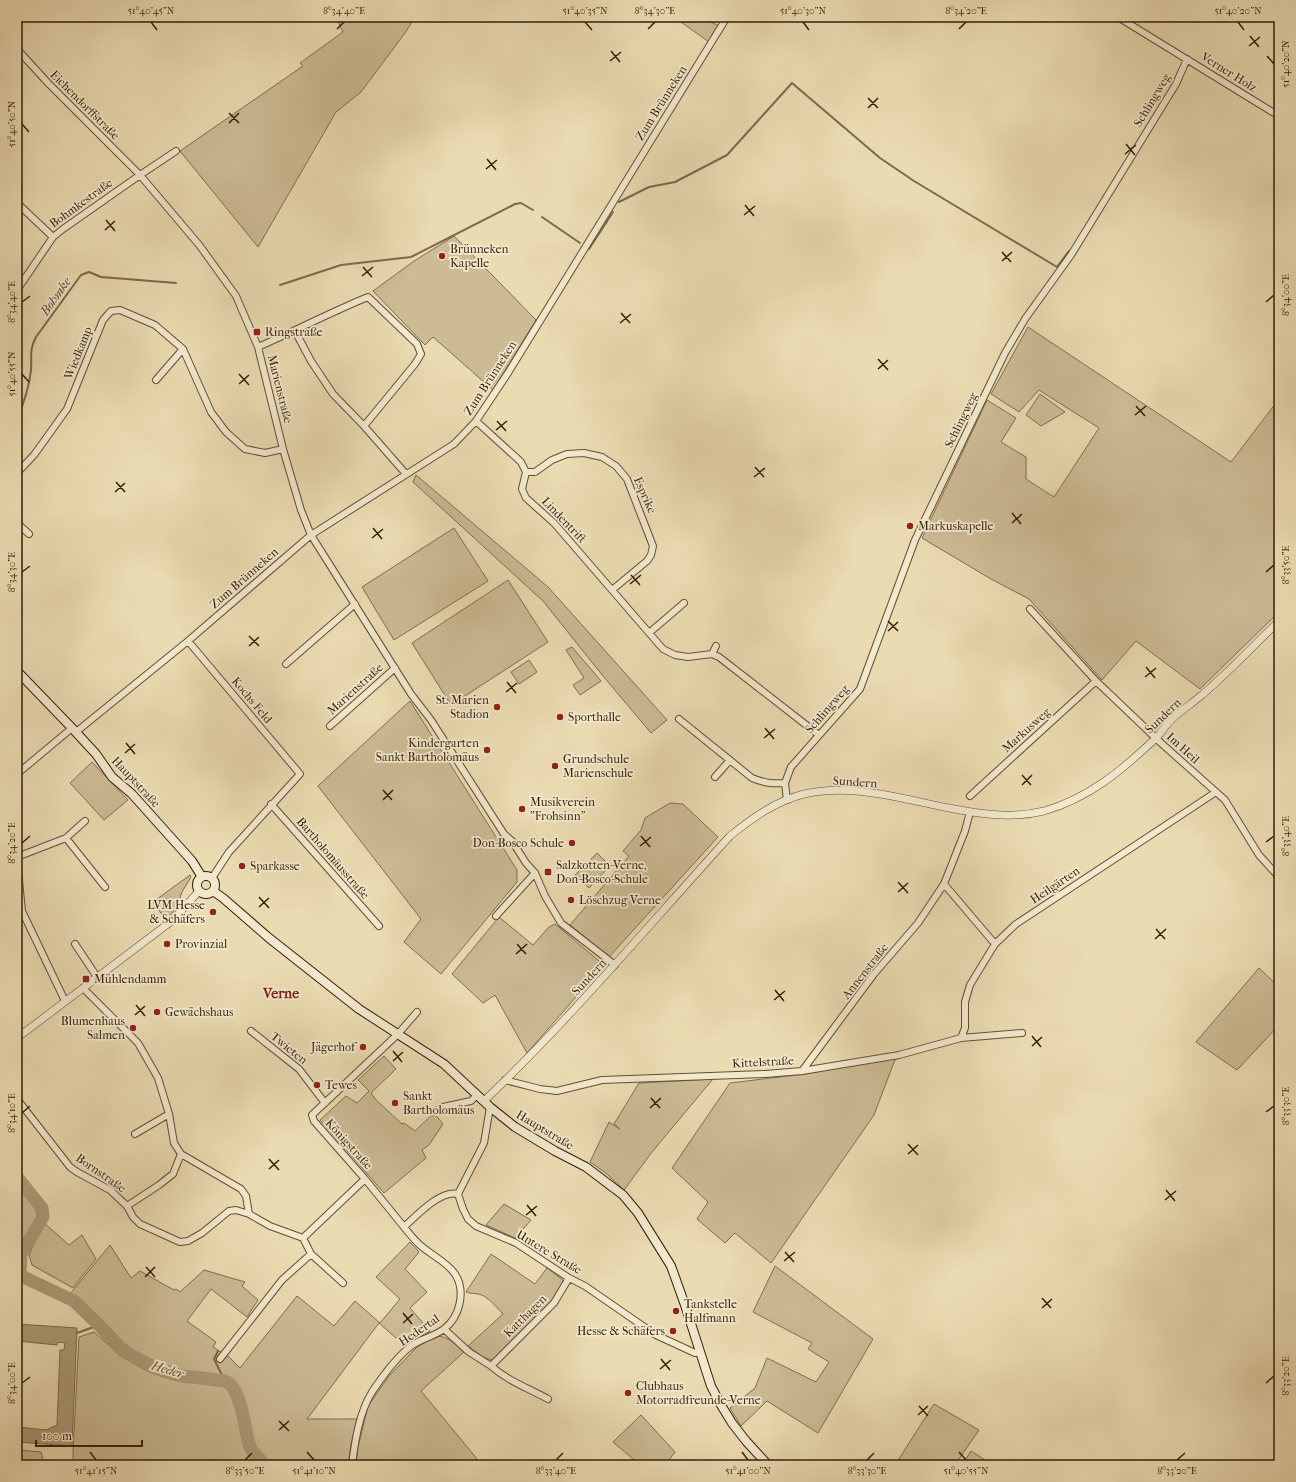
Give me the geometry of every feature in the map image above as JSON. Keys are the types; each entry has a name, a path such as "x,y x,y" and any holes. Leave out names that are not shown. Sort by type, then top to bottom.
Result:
{"main road":[{"name":"Hauptstraße","path":"17,671 96,754 112,777 132,794 192,861 202,877"},
{"path":"207,876 212,878 215,884 213,891 206,895 199,891 197,884 202,877 207,876"},
{"name":"Hauptstraße","path":"213,891 269,938 353,1004 444,1064 490,1107 515,1127 589,1169 619,1192 638,1212 671,1266 686,1305 711,1386 721,1405 732,1423 746,1441 768,1465"}],"street":[{"name":"Zum Brünneken","path":"17,774 188,641 312,535 454,444 476,421 508,373 727,17"},
{"name":"Verner Holz","path":"1118,17 1279,116"},
{"name":"Eichendorffstraße","path":"17,49 48,83 140,175"},
{"name":"Schlingweg","path":"785,783 791,767 860,689 915,540 1005,353 1025,319 1071,255 1176,84 1188,59"},
{"name":"Bohmkestraße","path":"17,290 53,238 63,229 176,151"},
{"name":"Marienstraße","path":"140,175 200,246 236,296 258,347 283,449 301,510 312,535 411,694 431,720 504,834 512,841 526,863 535,873 545,896 561,924 615,965"},
{"path":"17,203 53,238"},
{"path":"258,347 348,305 368,298 417,344 421,354 415,364 364,426"},
{"name":"Wiedkamp","path":"17,473 34,455 67,409 103,320 111,310 120,310 156,325 183,349 211,412 226,432 245,449 265,453 283,449"},
{"path":"295,331 311,361 333,394 364,426 406,474"},
{"path":"156,380 183,349"},
{"path":"476,421 521,462 526,472"},
{"name":"Esprike","path":"526,472 535,472 552,460 567,454 584,453 602,457 616,466 627,479 653,546 646,561 612,590"},
{"name":"Lindentrift","path":"526,472 522,489 526,498 554,523 663,649 675,655 688,657 712,654"},
{"path":"17,522 29,534"},
{"path":"649,633 684,603"},
{"path":"286,664 355,604"},
{"name":"Im Heil","path":"1030,609 1096,681 1156,738 1225,800 1259,855 1279,876"},
{"name":"Sundern","path":"481,1098 505,1080 615,965 730,836 751,819 787,800 804,794 822,791 846,790 872,793 970,812 1004,816 1042,811 1072,801 1095,789 1116,774 1156,738 1171,720 1204,694 1279,621"},
{"name":"Kochs Feld","path":"188,641 300,774 271,804"},
{"path":"716,646 712,654 719,657 819,735"},
{"name":"Marienstraße","path":"330,726 395,668"},
{"name":"Markusweg","path":"970,796 1096,681"},
{"path":"678,719 752,778 764,783 785,783 787,800"},
{"path":"715,777 730,760"},
{"name":"Heilgärten","path":"961,1038 965,1028 965,1002 970,985 995,944 1016,924 1216,792"},
{"path":"212,878 229,852 271,804"},
{"name":"Bartholomäusstraße","path":"271,804 379,926"},
{"name":"Annenstraße","path":"802,1071 874,974 918,923 944,884 965,830 970,812"},
{"path":"17,857 66,838 85,821"},
{"path":"66,838 105,887"},
{"path":"17,860 22,911 65,1002"},
{"path":"496,916 535,873"},
{"path":"944,884 995,944"},
{"path":"17,1038 173,920 199,891"},
{"path":"75,944 97,978"},
{"path":"83,988 138,1043 158,1078 169,1114 174,1143 181,1154 240,1189 246,1196 249,1214 270,1226 302,1238 311,1254 343,1282"},
{"name":"Königstraße","path":"404,1227 314,1120 312,1115 398,1034 417,1012"},
{"name":"Twieten","path":"251,1032 299,1069 325,1103"},
{"name":"Kittelstraße","path":"505,1080 540,1089 557,1090 602,1080 765,1074 802,1071 899,1055 961,1038 1022,1033"},
{"path":"433,1112 443,1107 481,1098"},
{"name":"Bornstraße","path":"17,1099 70,1166 77,1172 110,1190 127,1206 140,1224 180,1242 188,1241 202,1233 229,1211 236,1210 249,1214"},
{"path":"404,1227 444,1195 454,1193 458,1194 484,1143 490,1107"},
{"path":"134,1134 169,1114"},
{"path":"127,1206 159,1185 172,1174 181,1154"},
{"path":"302,1238 365,1179"},
{"name":"Untere Straße","path":"458,1194 463,1210 468,1219 476,1226 516,1243 569,1278 585,1286 656,1335 695,1353 700,1352"},
{"name":"Hedertal","path":"352,1465 354,1446 361,1418 371,1393 386,1373 414,1344 444,1329 452,1320 460,1304 460,1288 456,1275 446,1264 419,1244 404,1227"},
{"path":"220,1359 282,1280 311,1254"},
{"name":"Katthagen","path":"491,1366 554,1303 569,1278"},
{"path":"444,1329 469,1352 491,1366 504,1377 531,1389 548,1399"}],"shaded area":[{"path":"336,17 415,17 405,33 361,92 336,112 258,247 180,151 303,66 300,63 343,32"},
{"path":"674,17 700,17 719,26 709,42"},
{"path":"454,236 536,320 493,390 433,337 425,345 373,291 414,261"},
{"path":"1028,327 1231,462 1279,399 1279,612 1200,689 1136,641 1102,680 1029,599 991,579 922,538 987,400 1016,418 1001,442 1026,457 1026,479 1054,497 1099,428 1039,390 1019,412 991,394"},
{"path":"1040,394 1065,412 1041,426 1026,415"},
{"path":"416,475 548,587 667,720 651,733 543,601 413,482"},
{"path":"454,528 488,581 394,640 362,587"},
{"path":"508,580 548,642 451,705 412,643"},
{"path":"572,647 601,681 580,695 573,685 584,678 566,650"},
{"path":"529,660 537,672 519,684 511,672"},
{"path":"410,701 517,870 517,882 441,974 404,942 421,919 318,786"},
{"path":"92,762 128,800 104,820 70,783"},
{"path":"670,803 683,804 718,837 609,957 570,925 629,856 623,851 641,830 645,818"},
{"path":"597,853 610,866 589,888 575,875"},
{"path":"190,875 191,877 182,892 177,907 166,920 153,902"},
{"path":"499,917 533,945 549,927 555,924 604,965 527,1053 495,995 483,1003 452,974"},
{"path":"1259,968 1279,987 1279,1025 1237,1070 1196,1042"},
{"path":"384,1056 396,1069 371,1093 376,1100 402,1124 404,1123 415,1131 434,1113 443,1124 429,1145 422,1150 426,1158 384,1193 320,1120 346,1096 357,1103 369,1091 358,1080"},
{"path":"896,1057 874,1115 771,1263 735,1233 725,1243 697,1219 708,1202 672,1168 730,1083 805,1074"},
{"path":"713,1079 652,1152 624,1190 607,1174 590,1162 609,1122 620,1129 614,1124 639,1083"},
{"path":"17,1184 36,1206 37,1220 17,1250"},
{"path":"504,1204 531,1220 515,1238 486,1225"},
{"path":"43,1222 69,1245 82,1235 96,1259 73,1288 32,1265 29,1255"},
{"path":"410,1242 419,1252 405,1269 427,1292 410,1308 430,1331 405,1346 379,1323 307,1419 357,1419 348,1465 270,1465 259,1453 251,1438 241,1394 233,1383 228,1379 216,1375 204,1372 174,1370 146,1359 125,1344 79,1299 70,1294 110,1245 131,1278 140,1271 180,1292 204,1270 245,1282 242,1286 258,1300 247,1317 211,1289 187,1321 216,1342 213,1347 229,1357 240,1368 297,1296 334,1326 355,1301 380,1323 400,1299 376,1277"},
{"path":"491,1254 535,1284 547,1268 563,1280 555,1297 546,1308 497,1357 491,1360 483,1357 468,1346 503,1314 485,1297 466,1292"},
{"path":"775,1266 873,1339 818,1433 767,1401 741,1426 730,1408 755,1388 767,1358 816,1382 829,1362 808,1349 812,1343 753,1312"},
{"path":"17,1324 77,1328 72,1446 17,1442 17,1427 46,1430 57,1425 60,1350 64,1350 65,1343 58,1342 57,1345 17,1341"},
{"path":"94,1332 113,1349 133,1363 154,1374 179,1381 214,1383 225,1386 231,1393 234,1402 244,1445 255,1465 73,1465 79,1337"},
{"path":"435,1336 444,1337 464,1352 421,1391 482,1465 356,1465 358,1447 368,1406 389,1376 416,1348"},
{"path":"934,1404 979,1430 955,1465 895,1465"},
{"path":"641,1415 675,1452 665,1465 640,1465 613,1442"},
{"path":"17,1450 41,1452 44,1465 17,1465"},
{"path":"971,1451 993,1465 962,1465"}],"waterway":[{"path":"619,202 649,187 675,182 727,155 792,83 880,158 914,181 1057,267 1069,251"},
{"path":"280,285 341,265 411,257 515,204 521,203 533,210"},
{"path":"589,249 613,212"},
{"path":"542,217 580,243"},
{"name":"Bohmke","path":"17,419 29,383 32,349 36,337 81,275 89,272 101,277 176,283"},
{"name":"Heder","path":"17,1177 42,1208 43,1217 21,1254 20,1275"},
{"name":"Heder","path":"17,1274 74,1301 123,1351 158,1369 182,1376 225,1381 235,1391 239,1399 249,1445 253,1452 265,1465"},
{"path":"77,1333 99,1325"},
{"path":"218,1351 214,1359 225,1381"}],"place":[{"name":"Brünneken Kapelle","path":"442,256"},
{"name":"Ringstraße","path":"257,332"},
{"name":"Markuskapelle","path":"910,526"},
{"name":"St. Marien Stadion","path":"497,707"},
{"name":"Sporthalle","path":"560,717"},
{"name":"Kindergarten Sankt Bartholomäus","path":"487,750"},
{"name":"Grundschule Marienschule","path":"555,766"},
{"name":"Musikverein \"Frohsinn\"","path":"522,809"},
{"name":"Don-Bosco Schule","path":"572,843"},
{"name":"Sparkasse","path":"242,866"},
{"name":"Salzkotten-Verne, Don-Bosco-Schule","path":"548,872"},
{"name":"Löschzug Verne","path":"571,900"},
{"name":"LVM Hesse & Schäfers","path":"213,912"},
{"name":"Provinzial","path":"167,944"},
{"name":"Mühlendamm","path":"86,979"},
{"name":"Gewächshaus","path":"157,1012"},
{"name":"Blumenhaus Salmen","path":"133,1028"},
{"name":"Jägerhof","path":"363,1047"},
{"name":"Tewes","path":"317,1085"},
{"name":"Sankt Bartholomäus","path":"395,1103"},
{"name":"Tankstelle Halfmann","path":"676,1311"},
{"name":"Hesse & Schäfers","path":"673,1331"},
{"name":"Clubhaus Motorradfreunde-Verne","path":"628,1393"}],"district":[{"name":"Verne","path":"281,993"}]}
